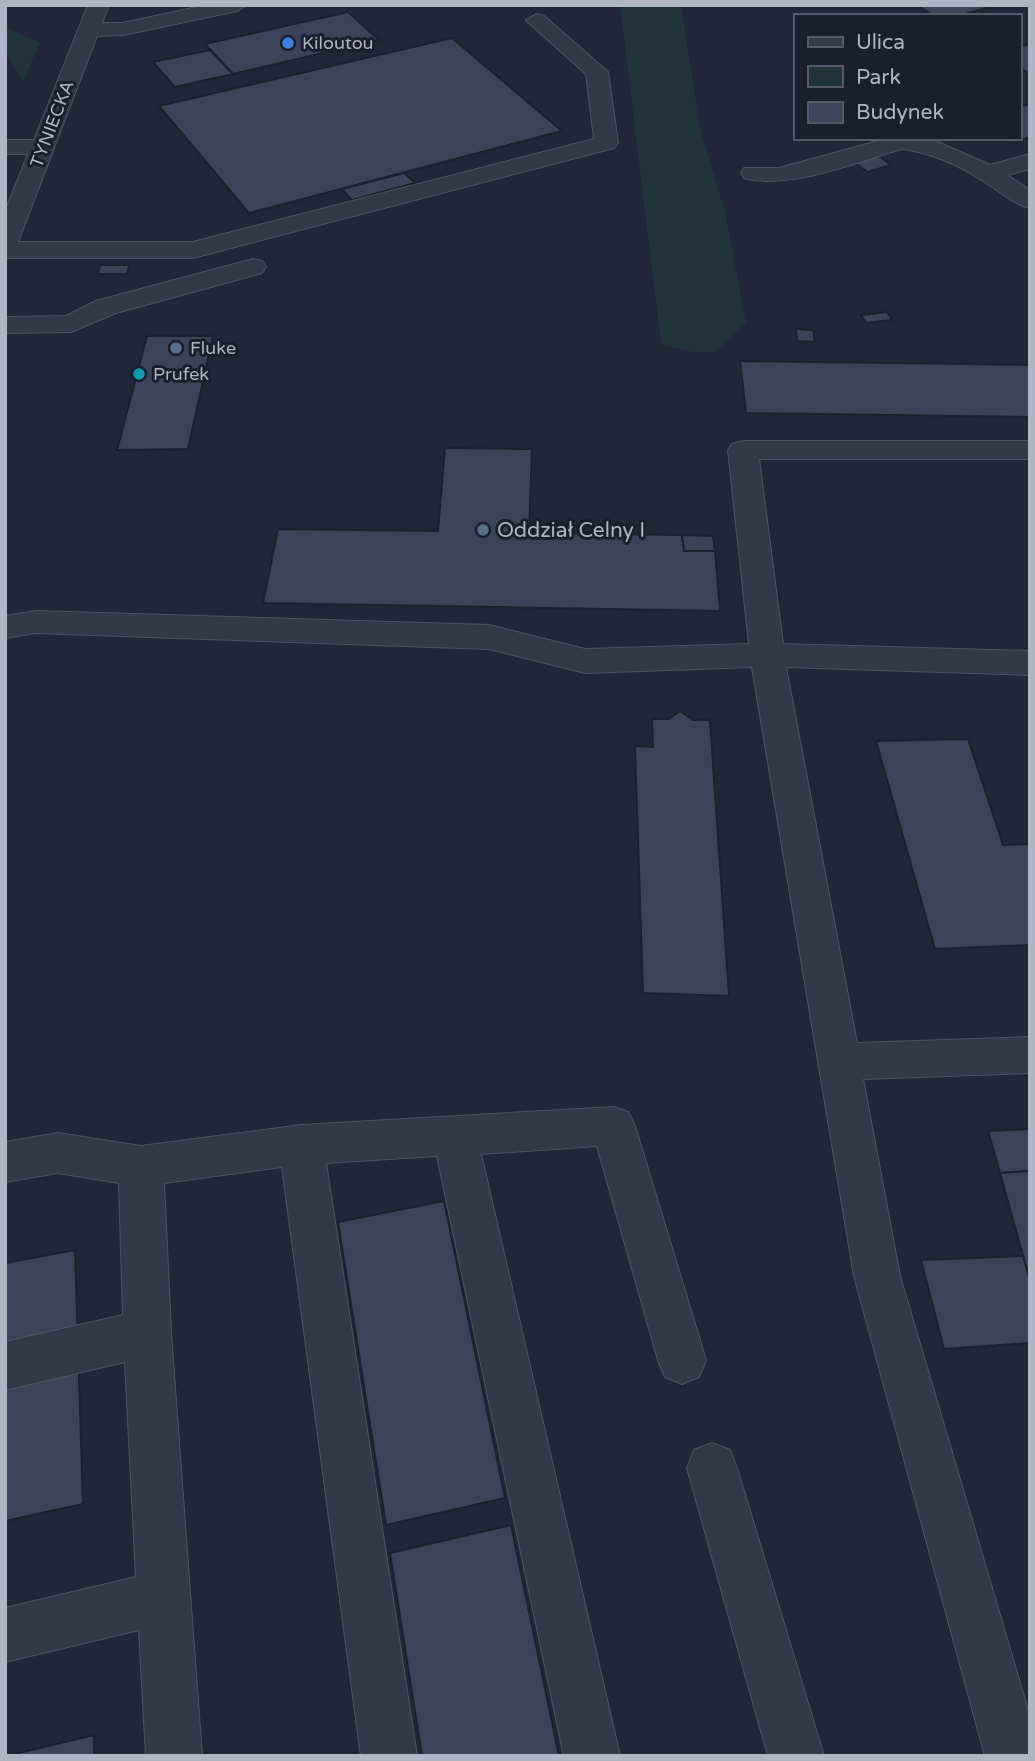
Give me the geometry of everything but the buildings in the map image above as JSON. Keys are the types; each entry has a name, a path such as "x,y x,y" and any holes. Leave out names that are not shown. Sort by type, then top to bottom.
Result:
{"street":[{"name":"TYNIECKA","path":"5,243 99,5"},
{"path":"89,30 123,29 237,5"},
{"path":"5,250 193,250 606,144 597,72 537,20"},
{"path":"752,173 779,175 902,142 923,144 988,173 1030,201"},
{"path":"5,147 44,147"},
{"path":"988,173 1030,161"},
{"path":"5,325 71,324 106,307 253,267"},
{"path":"1013,1756 877,1276 767,655 743,450 1030,450"},
{"path":"5,627 36,622 489,637 585,662 767,655 1030,663"},
{"path":"841,1062 1030,1055"},
{"path":"5,1162 58,1153 141,1166 301,1145 613,1126 682,1360"},
{"path":"456,1136 592,1756"},
{"path":"301,1145 389,1756"},
{"path":"141,1166 147,1333 174,1756"},
{"path":"5,1366 147,1333"},
{"path":"712,1468 796,1756"},
{"path":"5,1634 162,1598"}],"green space":[{"path":"620,5 681,5 700,128 725,212 746,323 716,352 692,352 658,344 661,343"},
{"path":"5,28 40,42 23,81 5,51"}],"place":[{"name":"Kiloutou","path":"288,43"},
{"name":"Fluke","path":"176,348"},
{"name":"Prufek","path":"139,374"},
{"name":"Oddział Celny I","path":"483,530"}]}
